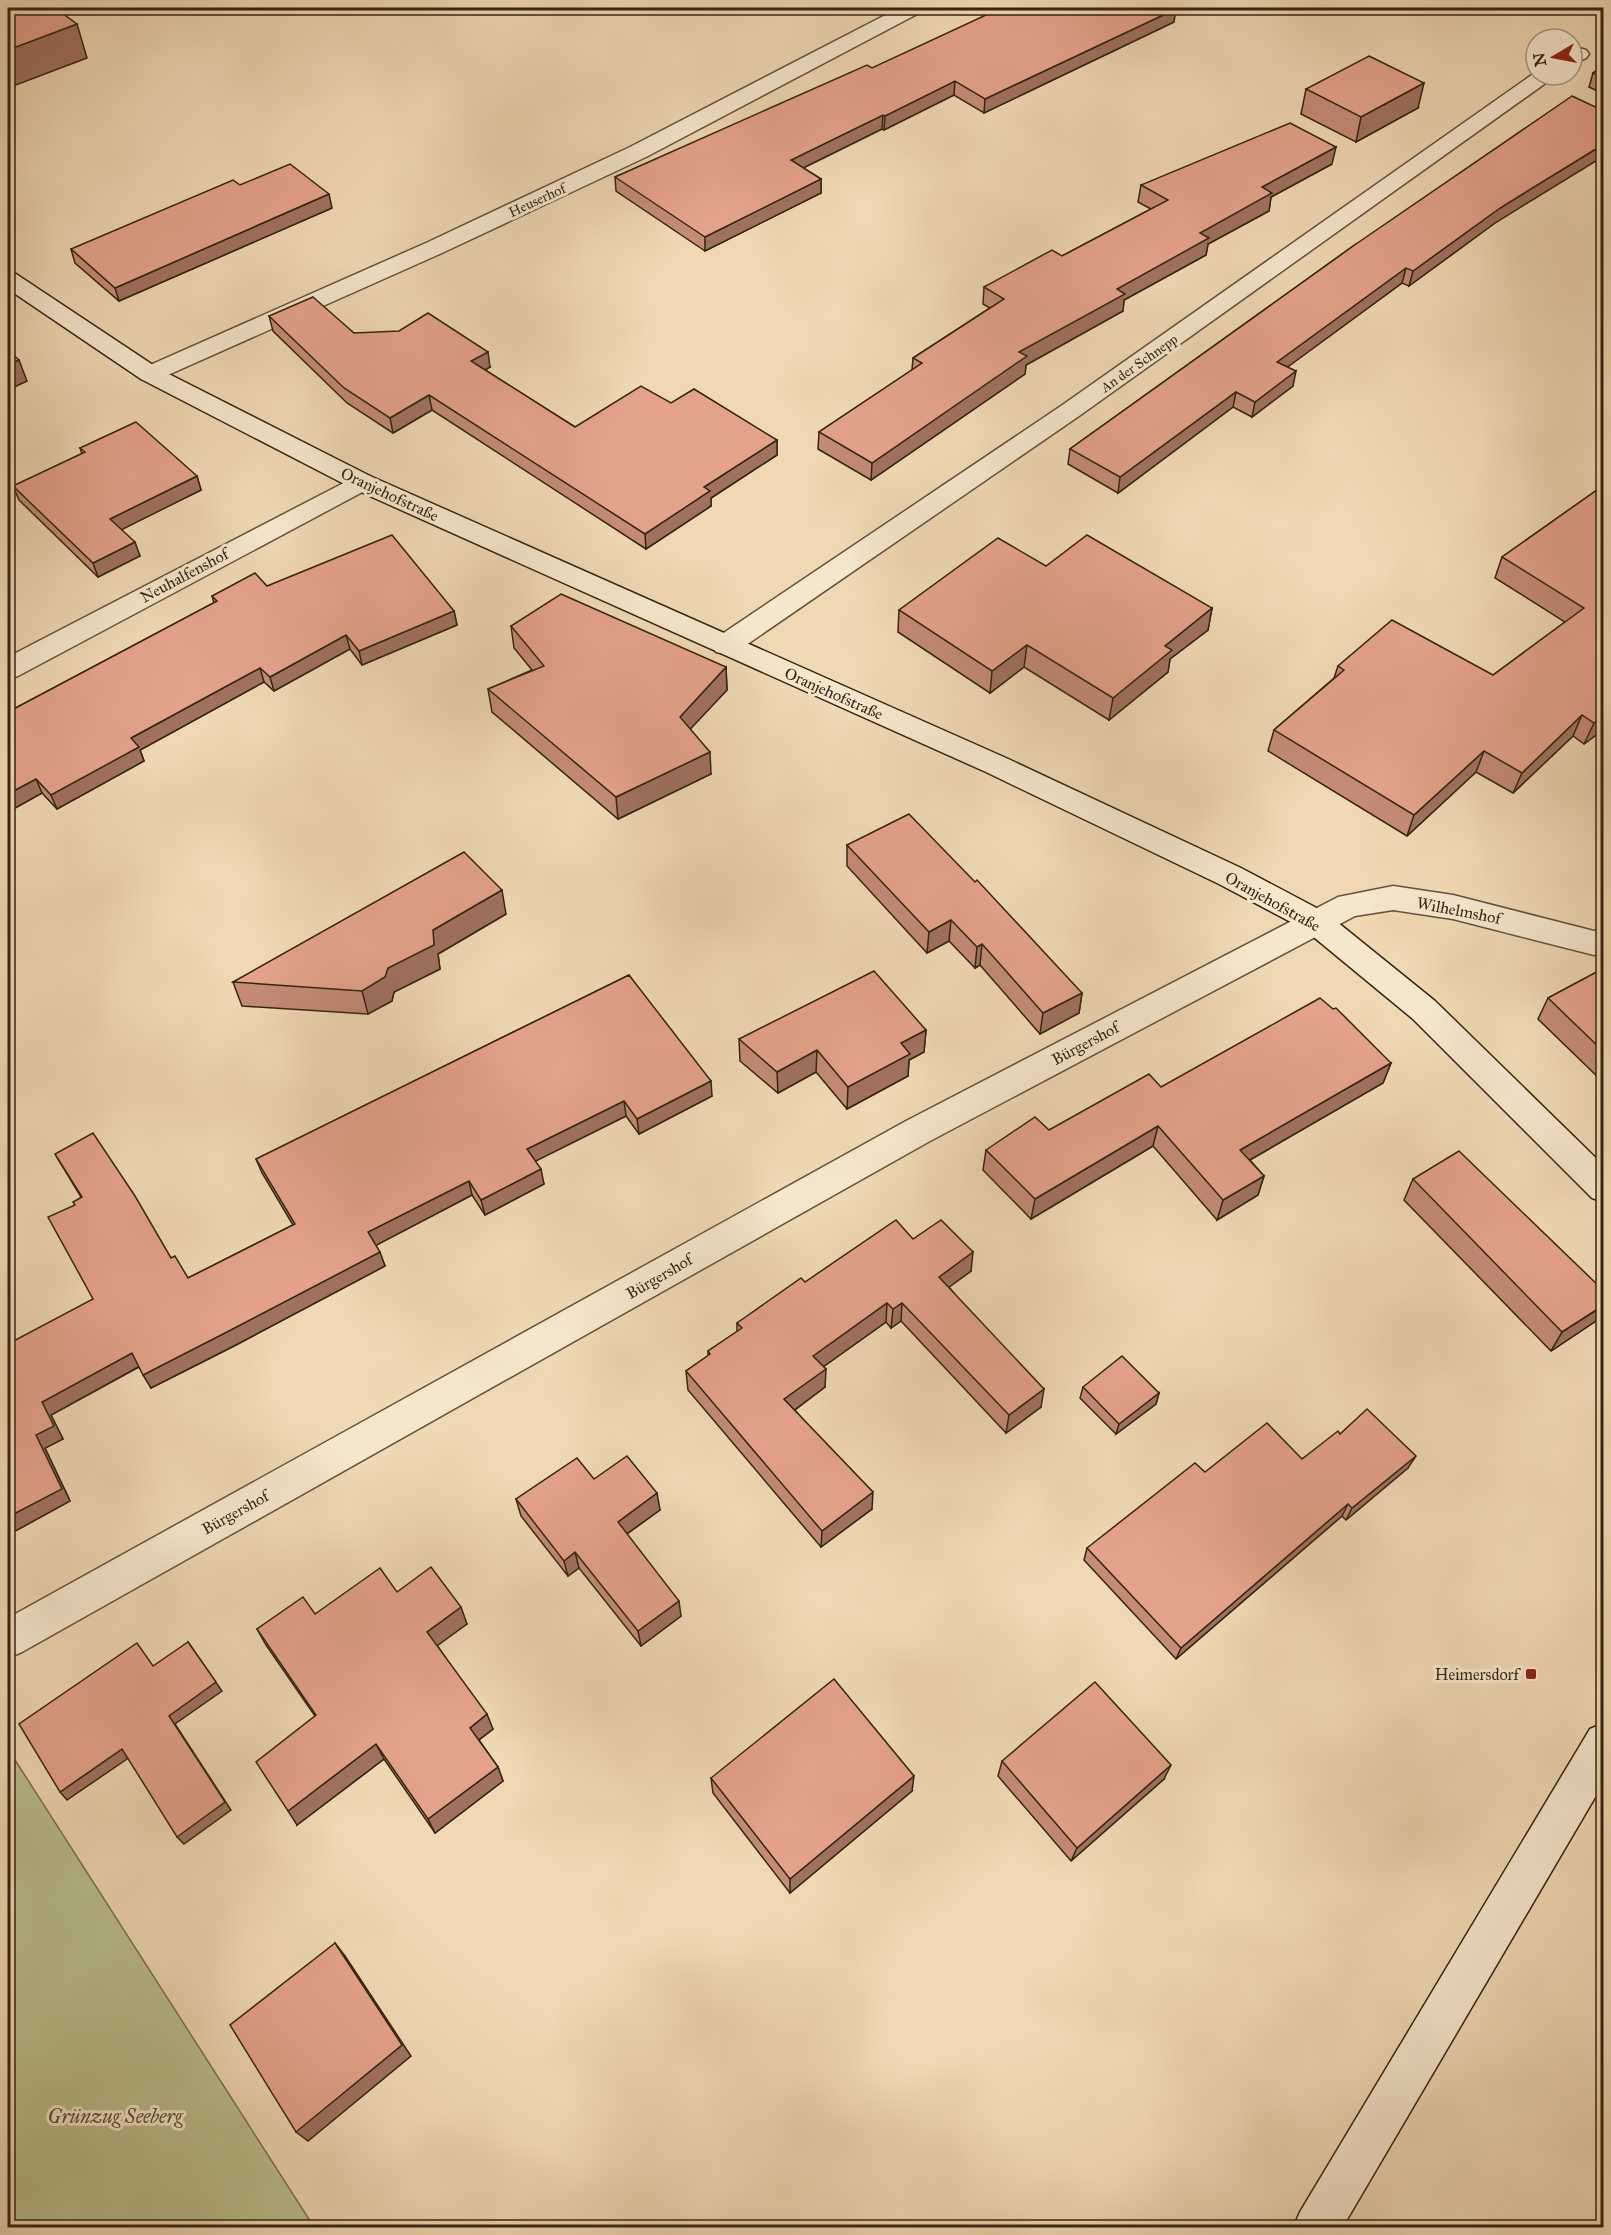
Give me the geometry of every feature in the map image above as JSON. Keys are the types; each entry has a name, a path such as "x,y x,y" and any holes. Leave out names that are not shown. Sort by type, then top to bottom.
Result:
{"street":[{"name":"Heuserhof","path":"150,374 434,248 638,152 914,8"},
{"name":"An der Schnepp","path":"726,645 1070,411 1528,87"},
{"name":"Oranjehofstraße","path":"8,279 150,374 361,482 1028,780 1230,876 1315,921 1424,1011 1604,1188"},
{"name":"Neuhalfenshof","path":"8,669 361,482"},
{"name":"Wilhelmshof","path":"1315,921 1349,905 1393,898 1453,907 1594,943 1604,941"},
{"name":"Bürgershof","path":"8,1639 918,1131 1315,921"},
{"path":"1316,2228 1604,1743"}],"green space":[{"name":"Grünzug Seeberg","path":"8,1749 314,2227 8,2227"}],"building":[{"path":"8,8 55,8 77,24 8,50"},
{"path":"1001,8 1176,9 985,99 955,81 883,115 791,160 821,179 705,237 615,177 867,65 872,68"},
{"path":"1369,56 1424,83 1361,117 1306,89"},
{"path":"1604,66 1604,78 1593,73"},
{"path":"1572,96 1604,111 1604,144 1500,208 1413,271 1406,268 1277,362 1296,371 1255,402 1236,392 1120,477 1070,449 1356,244"},
{"path":"1290,123 1336,147 1262,187 1272,193 1200,233 1209,238 1117,289 1125,294 1019,352 1027,356 872,463 819,432 922,363 913,358 1004,299 984,287 1052,250 1062,256 1168,200 1141,185"},
{"path":"290,164 329,194 115,288 71,249 233,180 240,185"},
{"path":"313,297 354,333 399,331 428,313 488,352 471,361 575,427 641,386 671,403 694,389 777,440 704,487 710,491 645,534 429,395 390,418 344,388 269,316"},
{"path":"8,350 19,360 8,365"},
{"path":"136,422 197,476 110,519 135,542 93,563 13,486 85,452 80,448"},
{"path":"1604,485 1604,659 1597,664 1604,668 1604,715 1594,723 1582,715 1522,773 1484,751 1414,815 1274,730 1344,670 1338,666 1392,620 1493,675 1584,608 1502,557"},
{"path":"392,535 454,611 359,651 346,635 270,677 260,668 131,738 139,747 51,795 36,779 8,794 8,712 217,601 212,596 255,573 267,586"},
{"path":"1087,535 1212,608 1165,646 1172,650 1113,698 1027,645 992,671 899,610 998,538 1046,566"},
{"path":"561,594 726,667 680,717 710,752 616,797 488,689 544,666 511,626"},
{"path":"909,814 975,882 977,880 1082,993 1043,1013 982,944 977,947 951,920 929,932 847,845"},
{"path":"464,852 502,890 433,930 434,945 388,968 385,977 362,991 233,982"},
{"path":"1604,968 1604,1052 1548,998"},
{"path":"874,971 926,1030 901,1043 910,1054 848,1087 817,1050 777,1072 739,1039"},
{"path":"629,975 711,1081 637,1119 624,1101 527,1149 541,1169 481,1200 469,1181 368,1232 380,1252 227,1332 143,1375 132,1353 42,1402 54,1426 36,1435 62,1489 8,1517 8,1344 93,1299 48,1217 75,1205 73,1202 82,1197 55,1154 93,1133 135,1196 171,1258 175,1256 188,1278 295,1224 256,1159"},
{"path":"1320,998 1333,1009 1336,1008 1391,1063 1240,1150 1264,1176 1223,1200 1158,1126 1035,1199 986,1150 1035,1117 1049,1130 1149,1074 1161,1087"},
{"path":"1459,1151 1604,1291 1604,1305 1562,1332 1413,1179"},
{"path":"896,1220 913,1239 941,1220 973,1252 939,1277 1044,1389 1009,1415 902,1303 893,1309 887,1303 813,1356 826,1369 784,1399 873,1492 822,1531 686,1371 710,1354 708,1351 742,1328 737,1323 801,1278 805,1282"},
{"path":"1122,1356 1159,1393 1119,1424 1083,1387"},
{"path":"1367,1409 1416,1456 1352,1508 1348,1504 1181,1648 1087,1548 1195,1463 1205,1472 1267,1423 1302,1459 1338,1431 1340,1434"},
{"path":"627,1456 657,1493 618,1522 679,1601 638,1631 575,1552 564,1561 516,1499 577,1458 594,1479"},
{"path":"431,1567 461,1607 427,1632 487,1714 470,1728 498,1767 428,1819 376,1744 288,1811 256,1762 316,1715 257,1629 303,1597 315,1614 380,1568 397,1592"},
{"path":"188,1642 216,1682 169,1716 225,1802 177,1837 122,1749 60,1792 19,1724 137,1643 153,1666"},
{"path":"834,1679 914,1776 790,1879 711,1778"},
{"path":"1095,1682 1171,1765 1077,1848 1002,1761"},
{"path":"335,1943 402,2045 296,2132 230,2025"}],"place":[{"name":"Heimersdorf","path":"1531,1674"}]}
